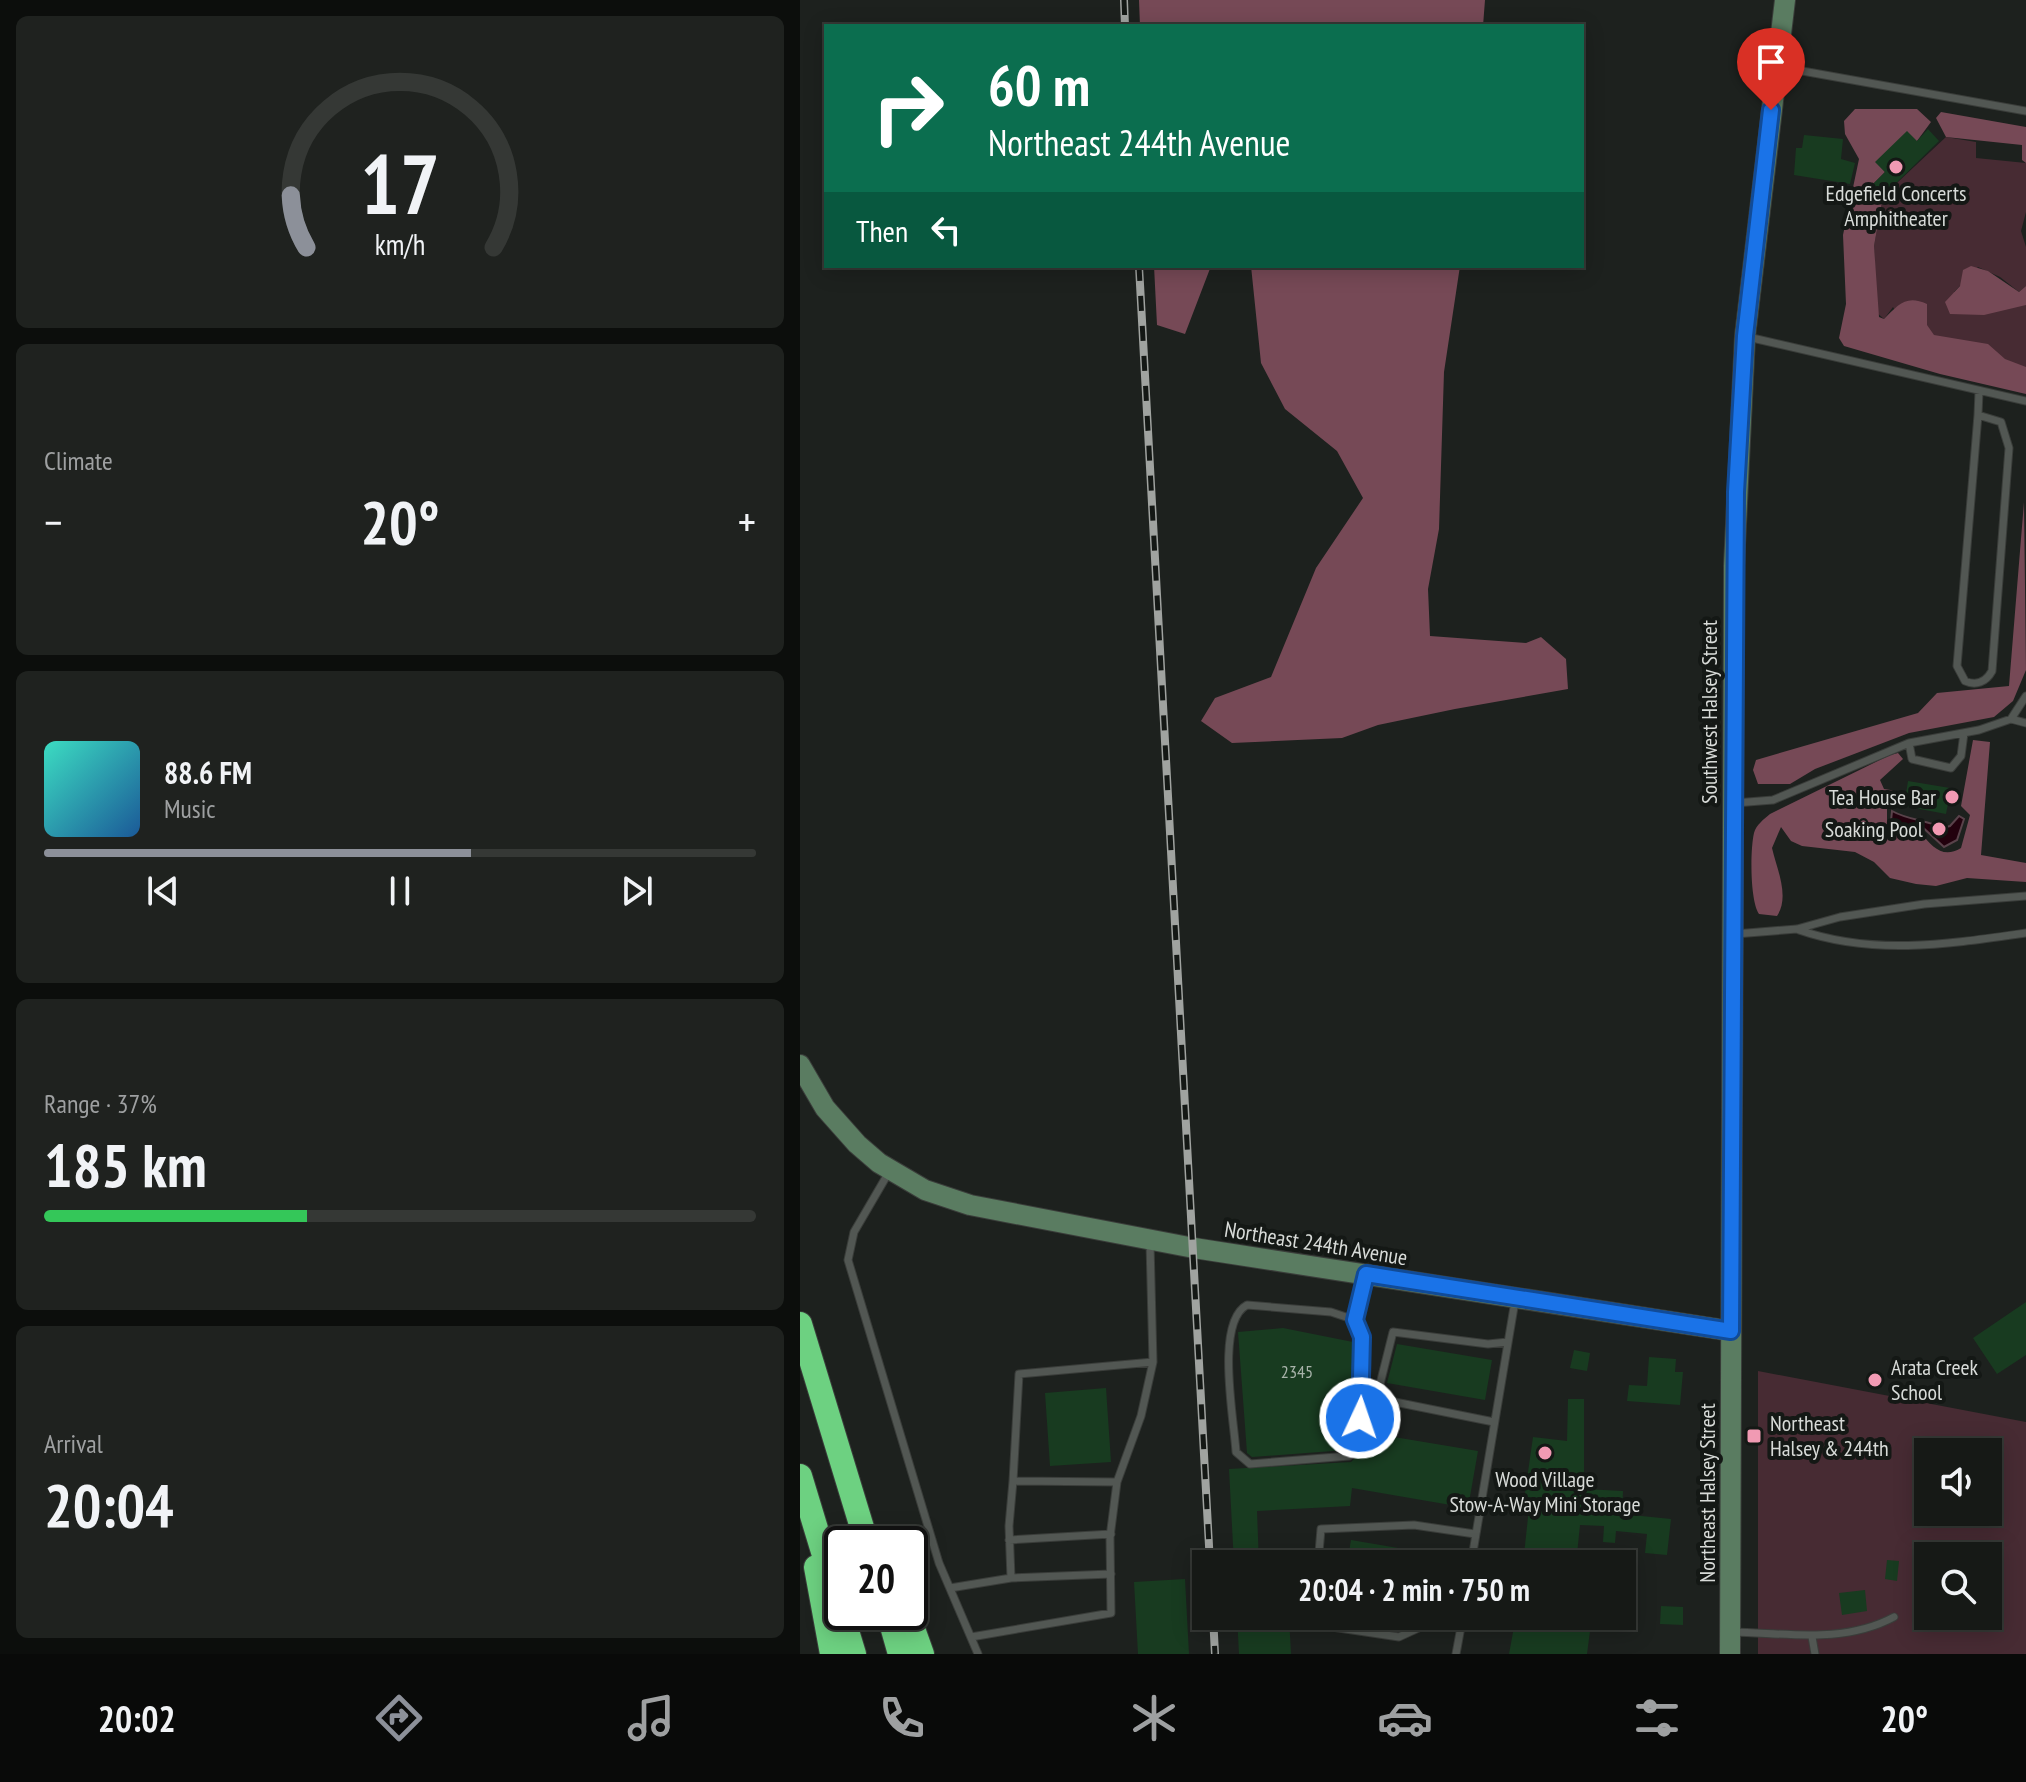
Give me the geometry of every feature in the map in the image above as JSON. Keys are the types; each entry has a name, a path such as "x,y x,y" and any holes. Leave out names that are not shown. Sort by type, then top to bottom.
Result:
{"highway":[{"path":"800,1324 862,1526"},
{"path":"803,1485 832,1654"},
{"path":"803,1485 854,1654"},
{"path":"853,1498 867,1526"},
{"path":"893,1630 900,1654"},
{"path":"913,1630 922,1654"}],"street":[{"name":"Southwest Halsey Street","path":"1731,1331 1734,566 1745,336 1785,0"},
{"name":"Northeast 244th Avenue","path":"800,1065 811,1087 839,1126 896,1174 925,1190 970,1205 1150,1240 1731,1331"},
{"name":"Northeast Halsey Street","path":"1730,1654 1731,1331"}],"lane":[{"path":"1776,66 2026,111"},
{"path":"1745,336 2026,401"},
{"path":"1978,415 2001,422 2009,448 1992,671 1985,680 1975,684 1965,681 1957,666 1979,391"},
{"path":"2011,719 2026,696"},
{"path":"1733,803 1773,800 1909,743 1964,733 2011,719 2026,723"},
{"path":"1909,743 1912,759 1951,768 1961,756 1964,733"},
{"path":"1732,934 1797,929 1840,917 1924,904 2026,896"},
{"path":"1797,929 1836,943 1908,948 2026,933"},
{"path":"896,1174 854,1232 848,1260 939,1563 978,1654"},
{"path":"971,1637 1111,1613 1111,1534 1117,1482 1141,1416 1153,1362 1150,1240"},
{"path":"1355,1320 1331,1312 1247,1305 1240,1309 1228,1335 1236,1452 1241,1458 1250,1464 1349,1456 1354,1451 1362,1393 1362,1337 1355,1320 1366,1274"},
{"path":"1473,1550 1515,1299"},
{"path":"1494,1422 1385,1400 1380,1384 1393,1332 1488,1344 1508,1342"},
{"path":"1011,1578 1009,1540 1019,1374 1153,1362"},
{"path":"1013,1481 1117,1482"},
{"path":"1319,1550 1321,1529 1414,1525 1475,1534"},
{"path":"1009,1540 1111,1534"},
{"path":"950,1588 1011,1578 1111,1574"},
{"path":"1731,1632 1812,1637 1880,1624 1894,1617"},
{"path":"1352,1630 1399,1637 1414,1630"},
{"path":"1456,1654 1460,1630"},
{"path":"1812,1637 1815,1654"}],"shaded area":[{"path":"1139,0 1485,0 1483,24 1140,24"},
{"path":"1855,109 1917,109 1931,122 1917,141 1876,162 1885,172 1872,185 1883,196 1874,246 1879,317 1884,319 1898,305 1908,301 1927,304 1927,325 1934,335 1988,344 2005,359 2026,367 2026,394 1940,374 1844,346 1839,338 1846,304 1843,235 1859,159 1845,134 1844,121"},
{"path":"1941,112 2026,127 2026,163 2022,160 2022,145 1946,137 1936,118"},
{"path":"1946,137 1976,142 1976,158 2026,163 2026,212 2021,231 2026,247 2026,286 2019,292 2000,277 1978,267 1954,292 2026,295 2026,385 1930,368 1893,307 1884,319 1876,312 1874,246 1883,196"},
{"path":"1971,266 1988,271 2019,292 2026,286 2026,305 1984,315 1950,314 1945,302 1960,286 1963,270"},
{"path":"1154,268 1210,268 1185,334 1157,325"},
{"path":"1251,268 1460,268 1444,372 1439,529 1428,589 1430,636 1526,643 1541,637 1566,659 1568,689 1378,725 1342,738 1232,743 1201,721 1215,698 1271,677 1316,568 1363,498 1337,451 1285,409 1261,363"},
{"path":"2024,502 2026,670 2013,701 1994,717 1909,733 1815,769 1790,784 1758,784 1753,770 1756,760 1918,713 1937,693 2009,686"},
{"path":"1973,740 1990,742 1981,855 2026,863 2026,882 1967,878 1936,886 1916,884 1890,878 1874,862 1855,852 1802,846 1791,841 1781,827 1772,848 1781,883 1781,908 1777,916 1759,914 1752,887 1751,863 1754,833 1758,825 1770,814 1890,755 1898,753 1903,759 1880,780 1884,789 1897,791 1898,795 1887,807 1887,826 1901,836 1921,833 1943,852 1961,848 1970,815 1961,806"},
{"name":"Soaking Pool","path":"1892,811 1943,828 1950,826 1959,816 1964,819 1957,840 1944,847 1918,823 1902,830 1891,821"},
{"path":"1758,1371 2026,1422 2026,1654 1758,1654"}],"building":[{"name":"Edgefield Concerts Amphitheater","path":"1928,129 1939,141 1883,196 1872,185 1885,172 1875,162 1907,131 1917,141"},
{"path":"1804,135 1843,139 1841,159 1855,163 1850,184 1794,175 1796,148 1802,148"},
{"path":"1908,781 1956,789 1954,803 1948,804 1946,814 1904,806"},
{"path":"2026,1302 2026,1355 1997,1374 1973,1338"},
{"path":"1283,1328 1353,1342 1356,1394 1346,1450 1252,1457 1247,1453 1238,1332"},
{"path":"1397,1344 1492,1360 1485,1400 1387,1383"},
{"path":"1574,1350 1590,1353 1587,1371 1570,1368"},
{"path":"1649,1357 1676,1359 1675,1372 1683,1372 1680,1405 1627,1401 1629,1385 1647,1386"},
{"path":"1106,1388 1111,1462 1050,1466 1045,1393"},
{"path":"1568,1399 1584,1399 1584,1489 1623,1491 1622,1514 1671,1519 1667,1555 1645,1553 1647,1534 1616,1531 1615,1543 1603,1542 1604,1526 1580,1525 1577,1550 1524,1550 1529,1508 1523,1507 1533,1437 1567,1441"},
{"path":"1364,1432 1478,1451 1468,1508 1352,1488 1350,1506 1257,1511 1258,1550 1233,1550 1229,1469 1351,1462 1360,1453"},
{"path":"1351,1540 1410,1550 1349,1550"},
{"path":"1887,1560 1899,1561 1897,1581 1885,1579"},
{"path":"1185,1579 1189,1654 1138,1654 1134,1582"},
{"path":"1865,1590 1867,1611 1842,1615 1839,1593"},
{"path":"1661,1606 1683,1607 1683,1625 1660,1624"},
{"path":"1238,1630 1290,1630 1291,1654 1239,1654"},
{"path":"1513,1630 1590,1630 1587,1654 1509,1654"}],"railway":[{"path":"1124,0 1125,24"},
{"path":"1139,268 1209,1550"},
{"path":"1214,1630 1215,1654"}],"place":[{"name":"Edgefield Concerts Amphitheater","path":"1896,167"},
{"name":"Tea House Bar","path":"1952,797"},
{"name":"Soaking Pool","path":"1939,829"},
{"name":"Arata Creek School","path":"1875,1380"},
{"name":"Northeast Halsey & 244th","path":"1754,1436"},
{"name":"Wood Village Stow-A-Way Mini Storage","path":"1545,1453"}],"route":[{"path":"1360,1418 1362,1337 1355,1320 1366,1274 1731,1331 1736,492 1745,336 1771,110"}]}
